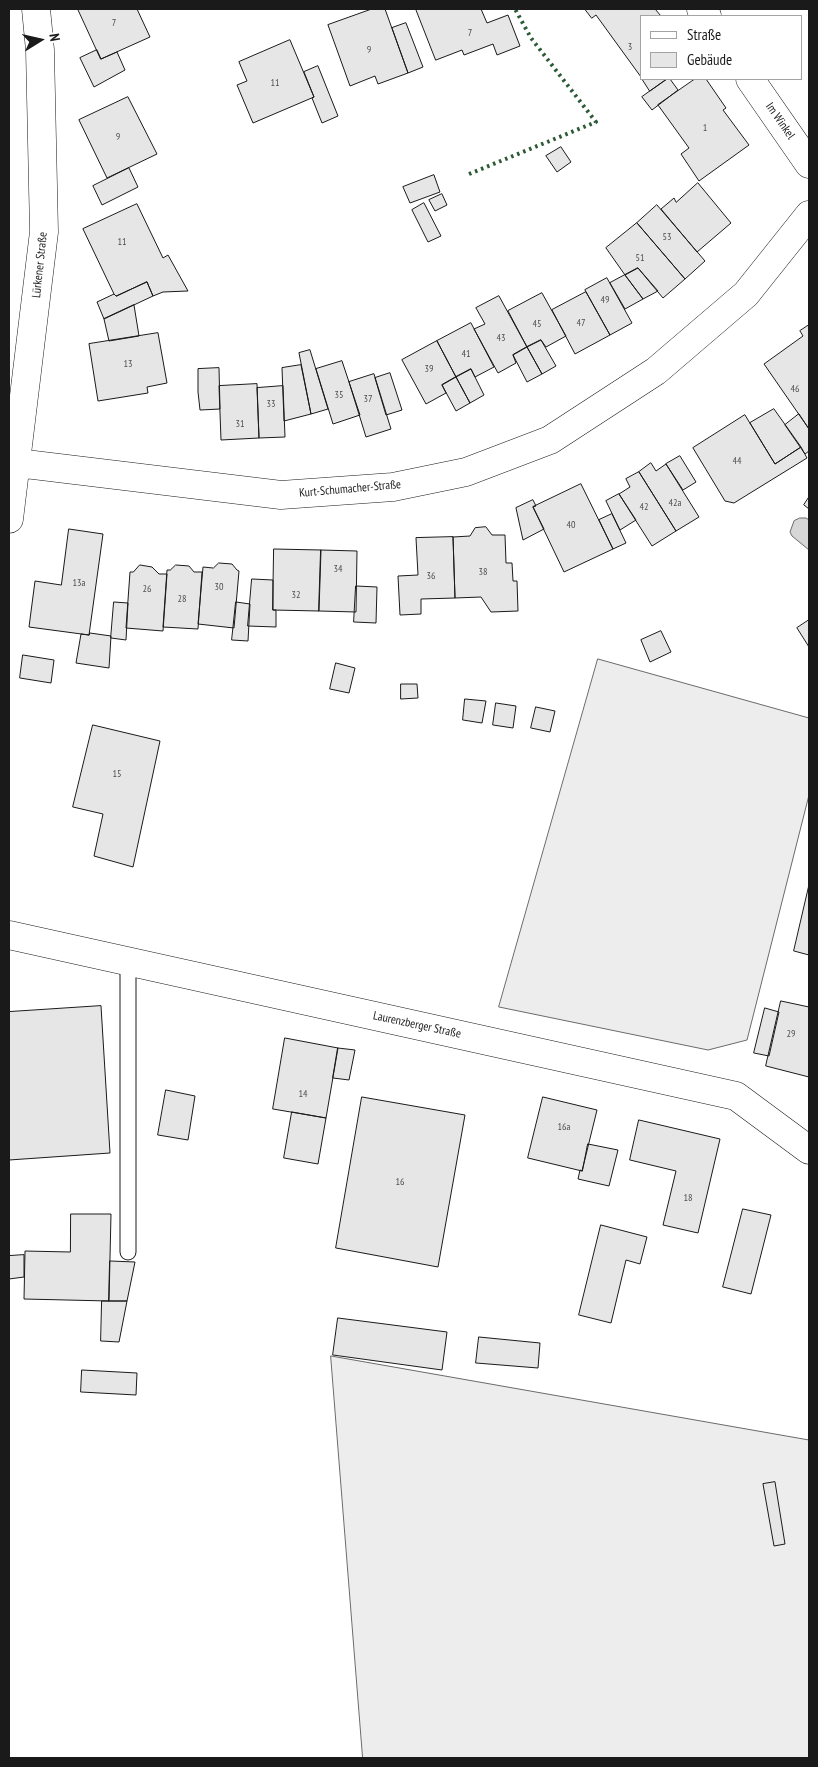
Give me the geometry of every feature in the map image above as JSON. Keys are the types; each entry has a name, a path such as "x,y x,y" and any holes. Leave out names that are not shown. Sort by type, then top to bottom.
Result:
{"street":[{"name":"Lürkener Straße","path":"9,519 13,462 44,232 40,50 36,9"},
{"name":"Im Winkel","path":"751,80 809,164"},
{"name":"Kurt-Schumacher-Straße","path":"13,462 281,495 393,487 466,472 550,440 656,371 746,294 809,216"},
{"name":"Laurenzberger Straße","path":"9,935 736,1096 809,1150"}],"lane":[{"path":"128,961 128,1252"}],"shaded area":[{"path":"800,518 809,520 809,550 792,536 790,532 794,521"},
{"path":"598,659 809,718 809,795 747,1040 708,1050 499,1007"},
{"path":"331,1356 809,1440 809,1758 363,1758"}],"building":[{"path":"78,9 137,9 150,37 101,59"},
{"path":"372,9 385,9 408,73 378,84 375,76 350,86 328,25"},
{"path":"416,9 481,9 487,23 508,15 520,46 497,55 493,44 464,55 462,50 436,60"},
{"path":"585,9 655,9 660,15 640,15 640,76 596,15 592,18"},
{"path":"406,23 423,67 408,73 392,28"},
{"path":"290,40 314,97 253,123 237,85 247,81 239,62"},
{"path":"97,50 101,59 117,52 125,70 94,87 80,58"},
{"path":"318,66 338,116 322,123 304,72"},
{"path":"643,80 666,80 650,91"},
{"path":"666,80 671,80 678,90 652,110 642,97"},
{"path":"694,80 707,80 726,108 723,110 749,145 699,181 681,154 689,148 658,105"},
{"path":"128,97 157,154 107,178 79,120"},
{"path":"561,147 571,162 557,172 546,156"},
{"path":"129,168 138,187 102,205 93,186"},
{"path":"434,175 440,192 410,203 403,187"},
{"path":"698,183 731,223 697,252 661,209 674,198 676,202"},
{"path":"442,194 447,205 435,211 429,200"},
{"path":"424,203 441,236 428,242 412,210"},
{"path":"137,204 163,258 168,255 188,291 163,292 153,296 147,282 116,296 114,294 83,229"},
{"path":"657,205 705,261 685,279 637,223"},
{"path":"637,223 685,279 663,298 638,268 625,275 606,248"},
{"path":"638,268 658,291 643,299 625,275"},
{"path":"625,275 643,299 625,309 610,283"},
{"path":"607,278 632,323 610,335 585,290"},
{"path":"147,282 153,296 104,319 97,302"},
{"path":"586,292 610,335 575,354 552,310"},
{"path":"542,293 566,336 546,347 541,340 527,347 508,311"},
{"path":"499,296 527,347 513,355 516,363 498,373 474,329 485,324 476,308"},
{"path":"134,305 139,336 109,341 104,319"},
{"path":"471,323 494,367 475,377 471,369 456,377 437,341"},
{"path":"809,325 809,429 764,364 803,336 800,331"},
{"path":"158,333 167,383 147,387 148,393 98,401 89,344"},
{"path":"541,340 556,366 542,374 527,347"},
{"path":"437,341 456,377 442,385 446,393 426,404 402,360"},
{"path":"527,347 542,374 527,382 513,355"},
{"path":"310,350 328,409 311,414 299,353"},
{"path":"342,361 360,415 333,424 316,369"},
{"path":"301,365 311,414 284,421 282,368"},
{"path":"219,368 220,409 200,410 198,369"},
{"path":"471,369 484,395 470,403 456,377"},
{"path":"390,373 402,410 386,415 375,378"},
{"path":"374,374 391,429 366,437 349,382"},
{"path":"456,377 470,403 456,411 442,385"},
{"path":"257,384 259,438 221,440 219,386"},
{"path":"283,386 285,437 259,438 257,388"},
{"path":"774,409 801,447 775,464 750,423"},
{"path":"799,414 809,429 809,451 805,454 785,425"},
{"path":"745,415 775,464 801,447 807,458 734,503 725,501 693,448"},
{"path":"680,456 696,482 683,490 666,464"},
{"path":"651,463 656,471 666,464 699,517 676,531 639,472"},
{"path":"639,472 676,531 652,546 619,494 630,487 626,479"},
{"path":"581,484 613,549 564,572 533,507"},
{"path":"619,494 636,520 620,530 606,501"},
{"path":"809,497 809,509 804,505"},
{"path":"533,500 536,506 533,507 544,529 523,540 516,508"},
{"path":"612,514 626,543 613,549 599,520"},
{"path":"486,527 492,535 505,535 506,563 512,563 513,581 517,581 518,611 491,612 481,597 455,598 453,537 470,536 475,528"},
{"path":"69,529 103,534 89,635 29,627 35,581 61,585"},
{"path":"453,537 455,598 421,599 421,614 400,615 398,576 418,575 416,538"},
{"path":"274,549 321,550 319,611 273,610"},
{"path":"321,550 357,551 356,612 319,611"},
{"path":"219,563 232,564 239,571 234,628 198,624 203,567 213,568"},
{"path":"140,565 152,567 159,574 167,574 163,631 126,628 130,572 133,572"},
{"path":"176,565 189,566 194,572 202,572 198,629 163,627 167,570"},
{"path":"252,579 273,580 273,610 276,610 276,627 248,626"},
{"path":"356,586 377,587 376,623 354,622"},
{"path":"114,602 128,603 126,640 111,638"},
{"path":"236,602 250,604 248,641 232,640"},
{"path":"809,620 809,647 797,628"},
{"path":"661,631 671,652 650,662 641,640"},
{"path":"90,633 111,636 109,668 76,663 81,634 89,635"},
{"path":"23,655 54,660 51,683 20,678"},
{"path":"336,663 355,668 349,693 330,689"},
{"path":"401,684 417,684 418,698 401,699"},
{"path":"465,699 486,701 482,723 463,720"},
{"path":"496,703 516,706 513,728 493,725"},
{"path":"536,707 555,711 550,732 531,728"},
{"path":"93,725 160,741 133,867 94,856 103,814 73,807"},
{"path":"809,885 809,955 794,951"},
{"path":"781,1001 809,1007 809,1077 766,1066"},
{"path":"101,1006 110,1153 9,1160 9,1012"},
{"path":"765,1008 779,1012 769,1056 754,1053"},
{"path":"285,1038 338,1048 326,1118 273,1109"},
{"path":"338,1048 355,1050 349,1080 333,1078"},
{"path":"166,1090 195,1096 188,1140 158,1135"},
{"path":"362,1097 465,1115 438,1267 336,1248"},
{"path":"543,1097 597,1110 582,1171 528,1158"},
{"path":"292,1112 326,1118 318,1164 284,1158"},
{"path":"639,1120 720,1139 698,1233 663,1225 676,1171 630,1160"},
{"path":"588,1144 618,1150 609,1186 578,1179 580,1170 582,1171"},
{"path":"743,1209 771,1215 751,1294 723,1287"},
{"path":"71,1214 111,1214 109,1301 24,1299 25,1251 70,1252"},
{"path":"601,1225 647,1237 640,1264 626,1260 611,1323 579,1315"},
{"path":"24,1255 24,1277 9,1279 9,1256"},
{"path":"110,1261 135,1262 127,1301 109,1301"},
{"path":"102,1301 127,1301 119,1342 101,1341"},
{"path":"338,1318 447,1332 442,1370 333,1355"},
{"path":"479,1337 540,1343 538,1368 476,1363"},
{"path":"82,1370 137,1373 136,1395 81,1392"},
{"path":"775,1482 785,1544 774,1546 763,1484"}],"hedge":[{"path":"469,174 596,122 531,38 515,9"}]}
